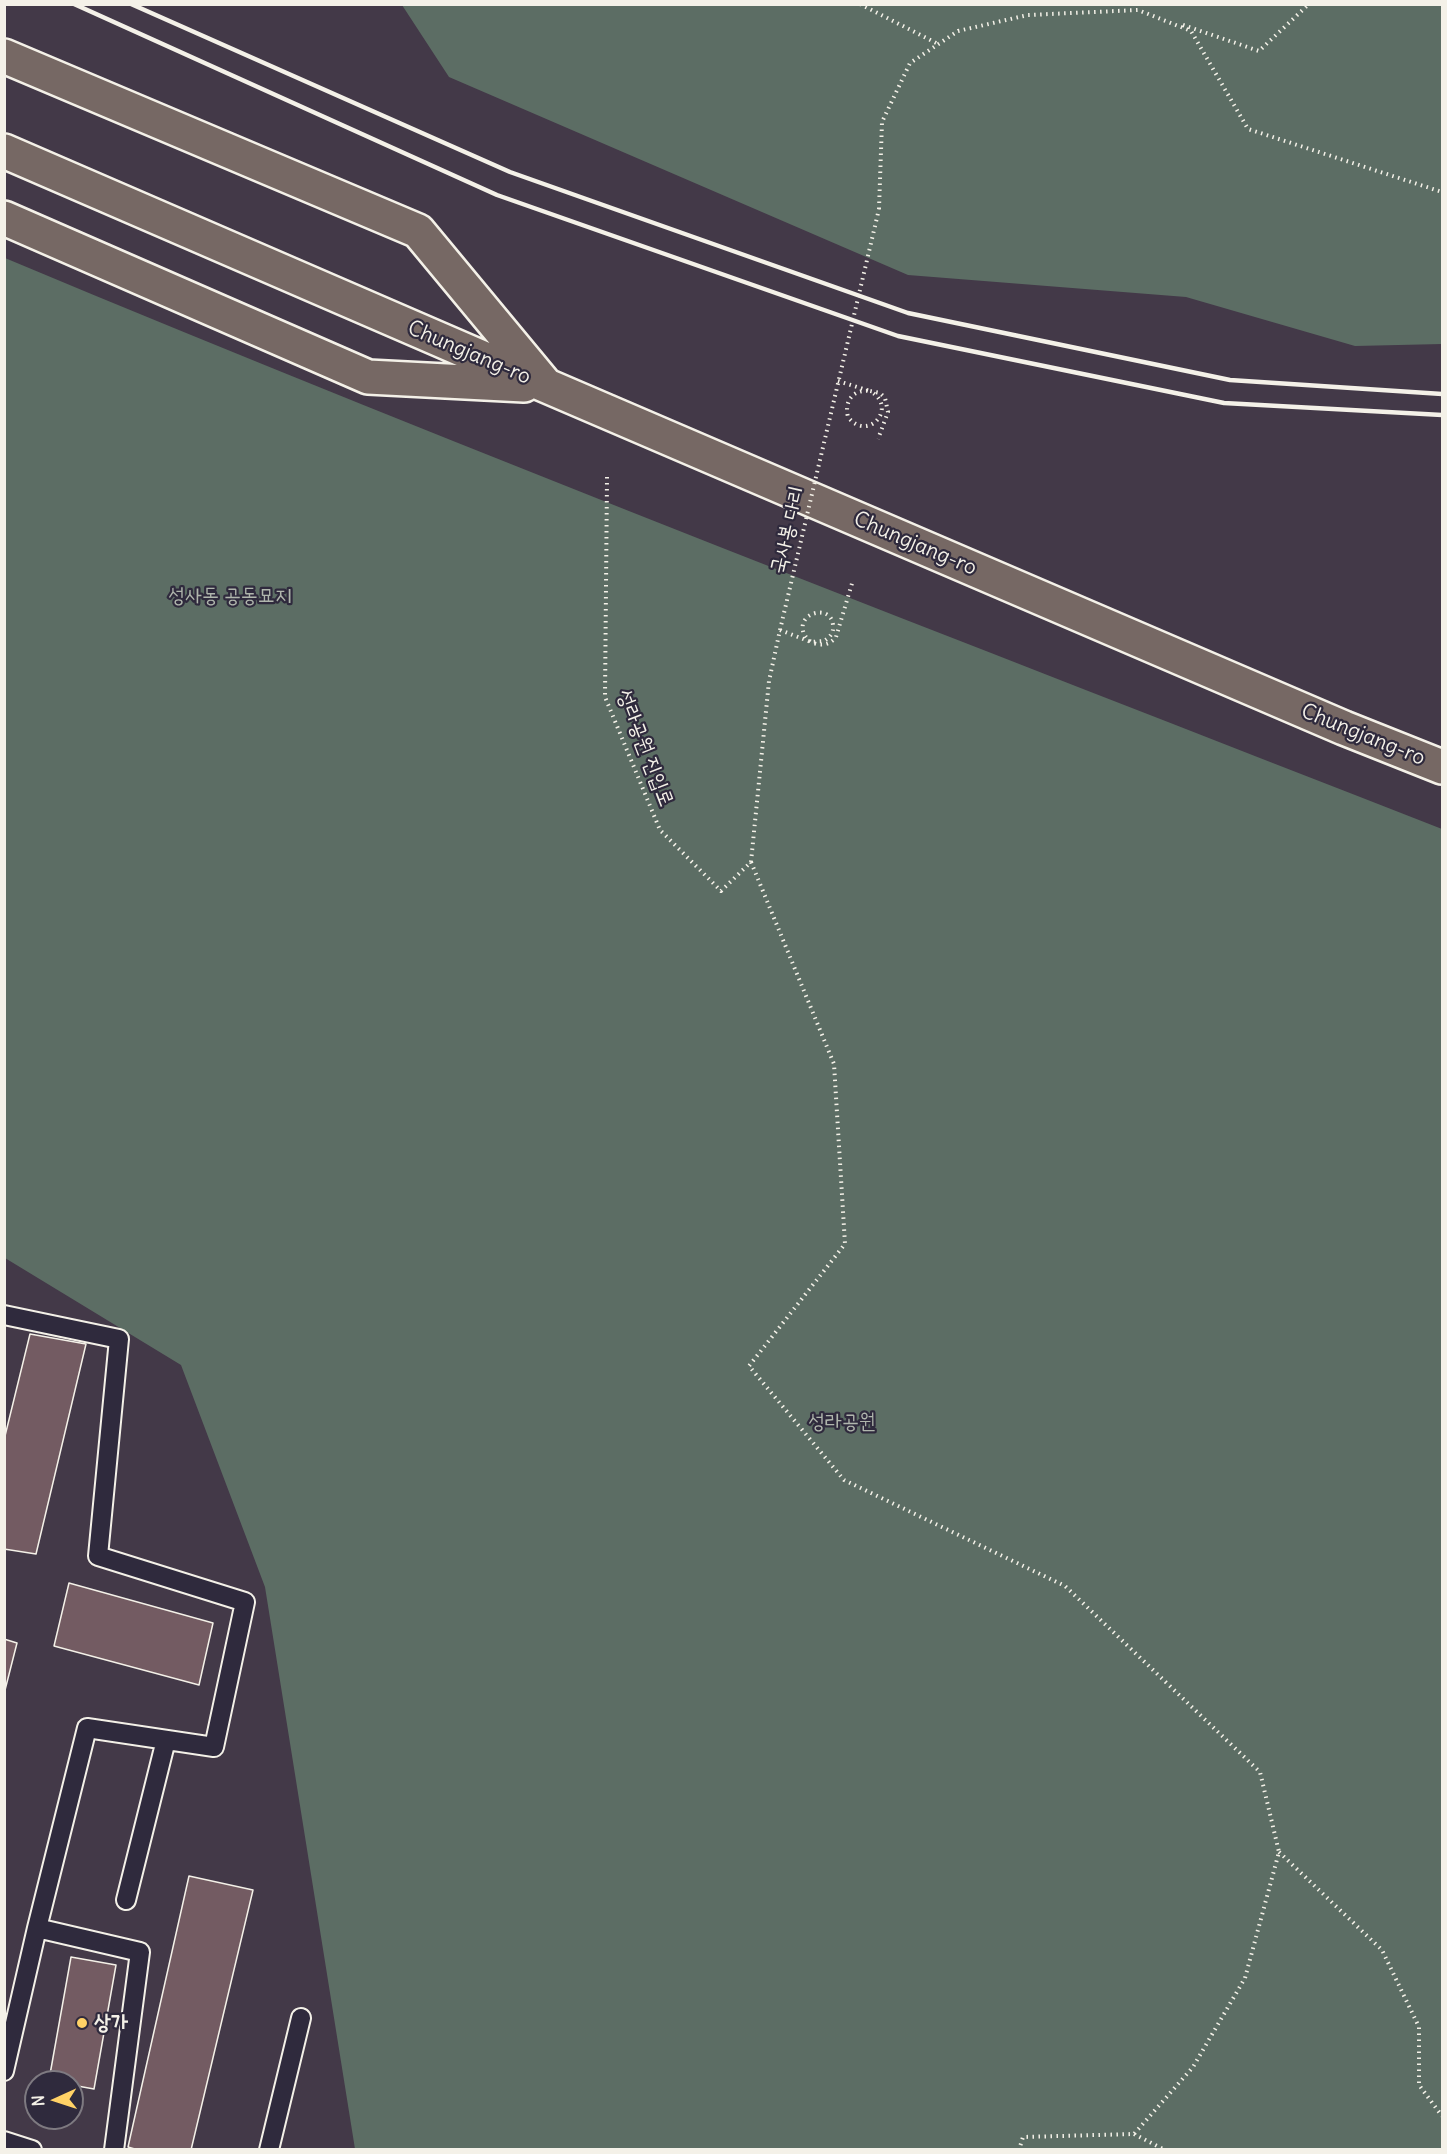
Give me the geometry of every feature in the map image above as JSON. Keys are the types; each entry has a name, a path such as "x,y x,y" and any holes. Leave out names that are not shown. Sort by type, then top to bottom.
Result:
{"main road":[{"path":"4,56 418,231 547,386"},
{"name":"Chungjang-ro","path":"4,151 1344,728 1443,767"},
{"path":"4,218 368,377 547,386"}],"lane":[{"path":"4,1314 119,1339 98,1556 245,1602 214,1747 87,1728 4,2071"},
{"path":"126,1900 166,1740"},
{"path":"37,1928 140,1952 114,2150"},
{"path":"269,2150 301,2019"},
{"path":"4,2141 32,2150"}],"path":[{"path":"860,4 939,44"},
{"path":"1138,10 1259,51 1309,4"},
{"path":"1138,10 1191,31 1248,129 1443,192"},
{"name":"국사봉 다리","path":"751,862 769,681 879,209 882,122 910,63 958,31 1028,15 1138,10"},
{"path":"838,381 870,392 879,398 882,409 875,423 869,426 857,425 848,417 847,405 853,394 858,392 870,392 880,393 885,398 888,412 878,439"},
{"name":"성라공원 진입로","path":"607,477 605,697 660,830 721,891 751,862"},
{"path":"780,630 823,645 833,641 853,580"},
{"path":"819,612 830,616 834,625 832,634 824,641 811,642 803,630 804,620 819,612"},
{"path":"751,862 834,1064 845,1244 749,1366 844,1480 1065,1586 1260,1772 1279,1852 1245,1978 1193,2067 1134,2134"},
{"path":"1279,1852 1382,1950 1419,2027 1419,2085 1443,2116"},
{"path":"1018,2150 1023,2137 1134,2134 1165,2150"}],"green space":[{"path":"402,5 1442,5 1442,344 1355,346 1186,297 908,275 449,77"},
{"name":"성라공원","path":"5,258 542,477 1442,829 1442,2149 355,2149 265,1587 181,1365 5,1258"}],"building":[{"path":"30,1334 86,1344 36,1554 4,1549 4,1440"},
{"path":"69,1583 213,1623 199,1685 54,1646"},
{"path":"4,1639 17,1643 4,1694"},
{"path":"189,1876 253,1890 191,2150 138,2150 128,2147"},
{"name":"상가","path":"71,1957 116,1965 94,2089 84,2087 84,2070 51,2070"}],"railway":[{"path":"74,4 497,195 898,336 1224,403 1442,415"},
{"path":"131,4 510,172 908,313 1230,380 1442,394"}],"place":[{"name":"상가","path":"82,2023"}],"park label":[{"name":"성사동 공동묘지","path":"230,596"}]}
